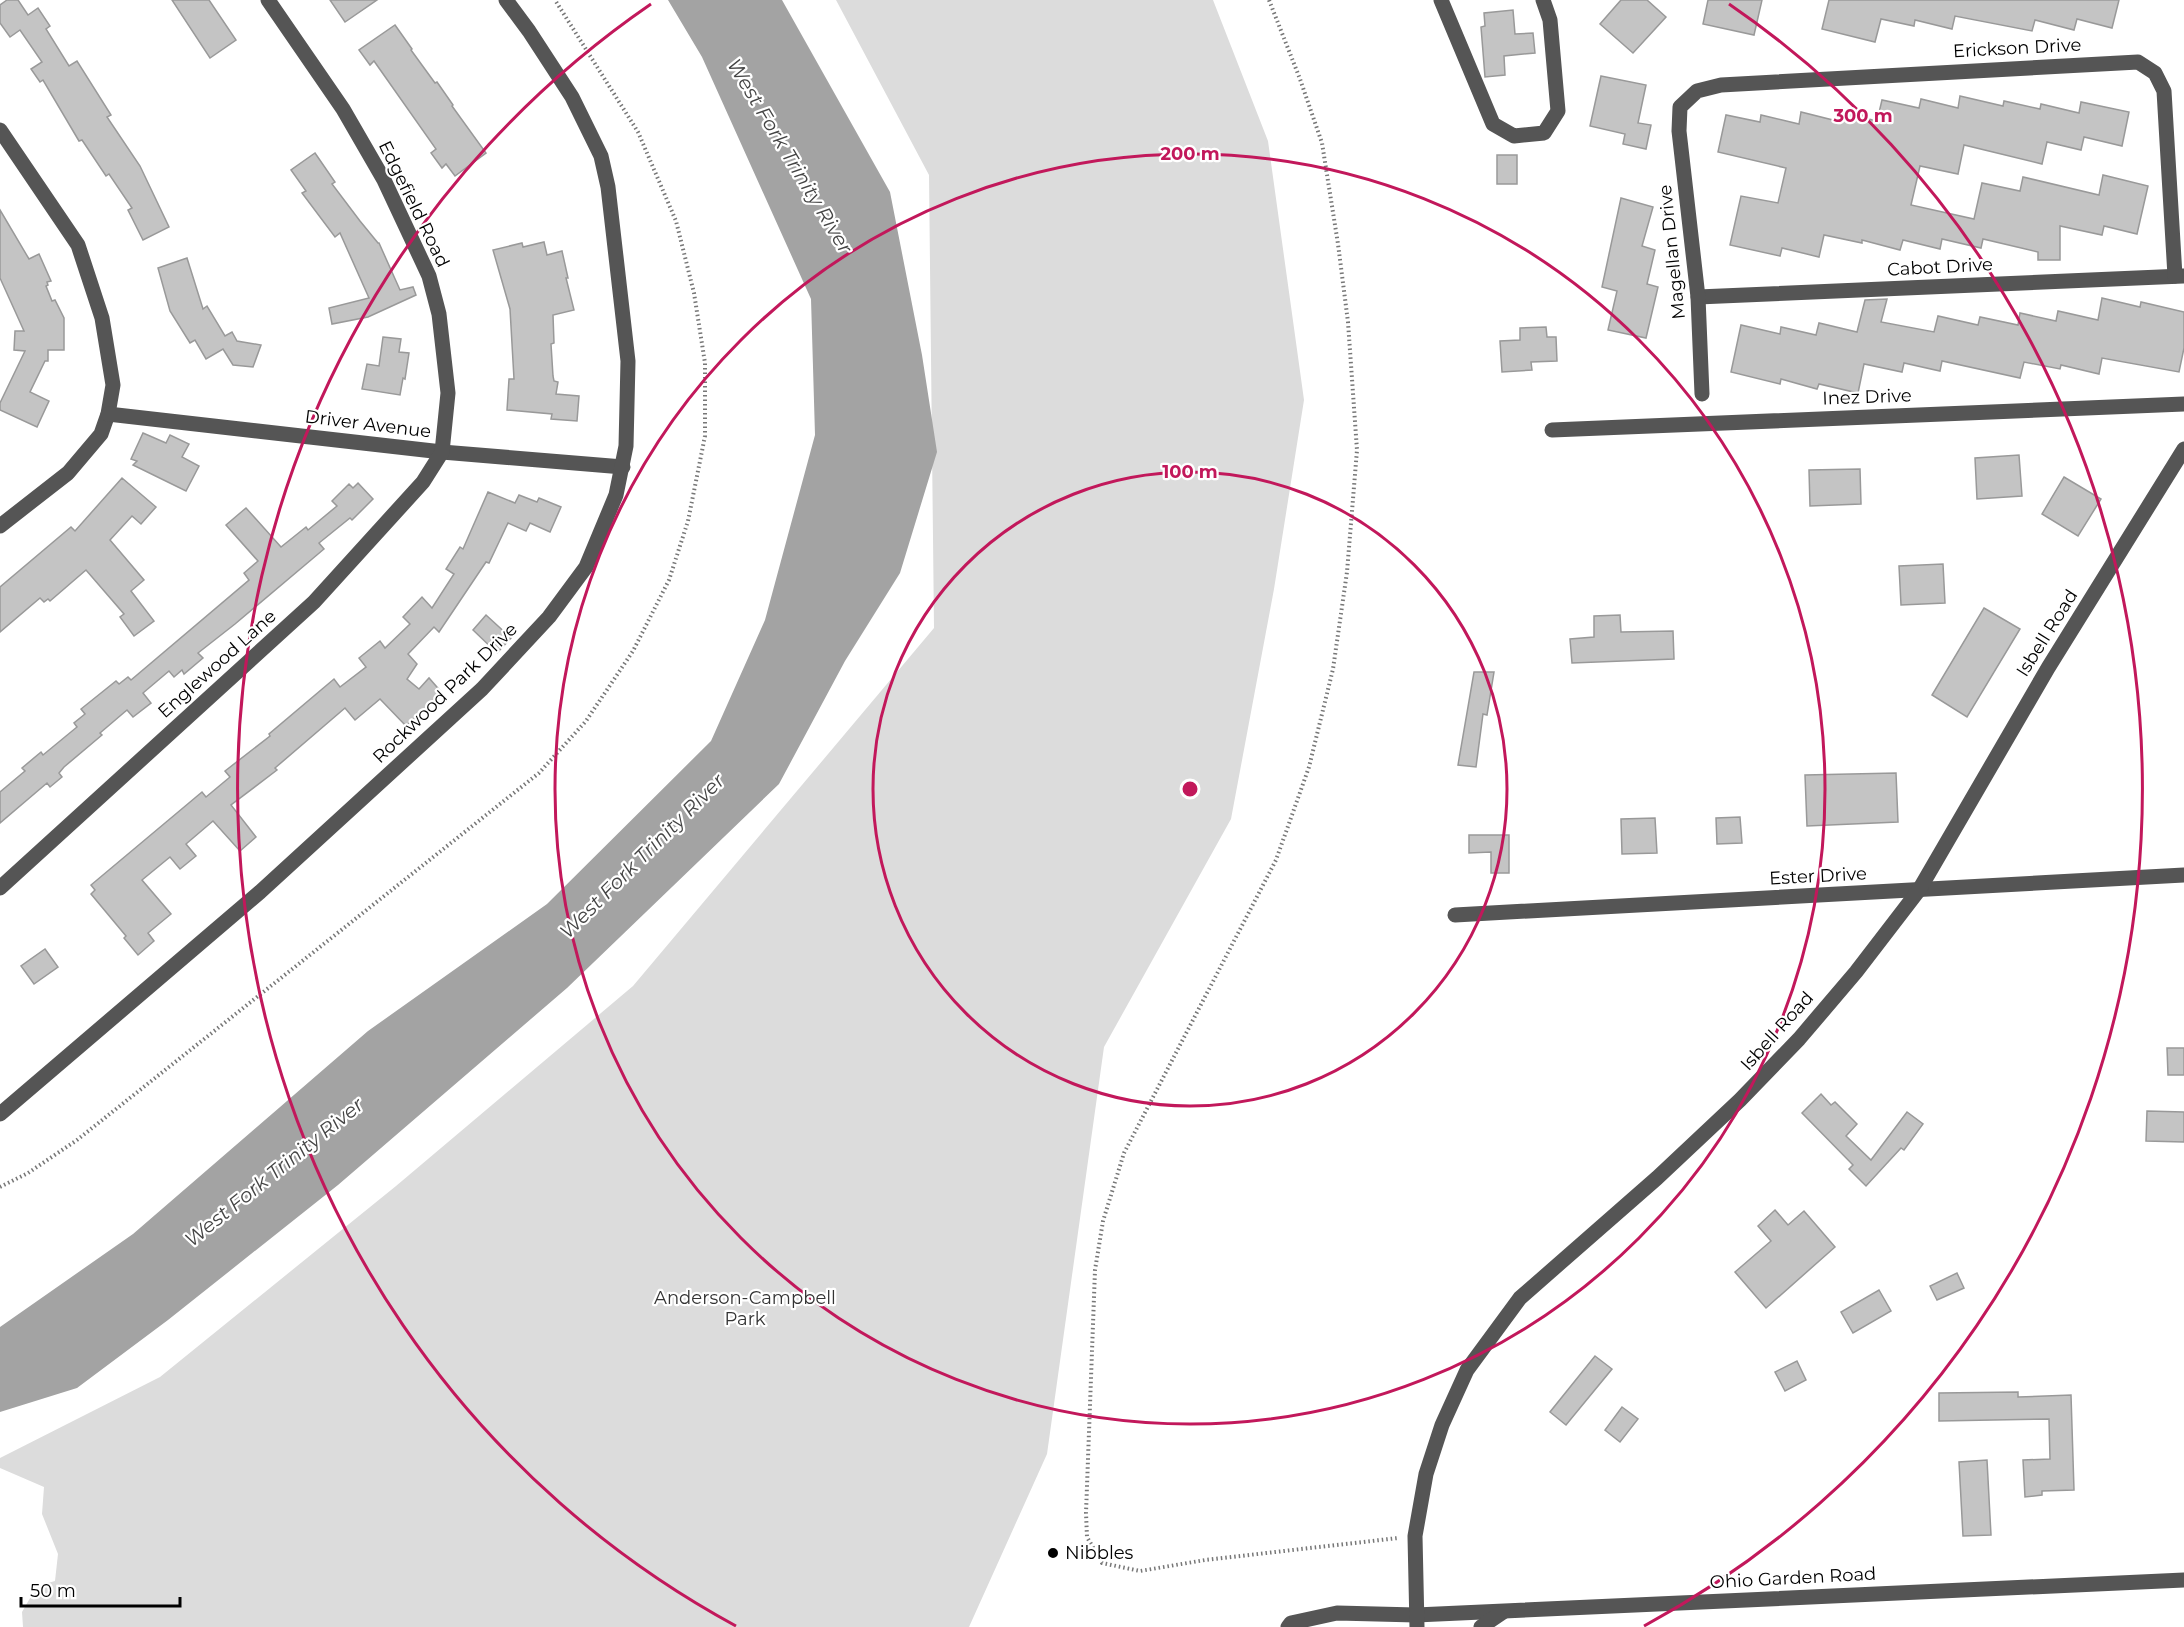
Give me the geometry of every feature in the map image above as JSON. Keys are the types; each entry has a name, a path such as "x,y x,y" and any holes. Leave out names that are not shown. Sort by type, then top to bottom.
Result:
{"street":[{"name":"Edgefield Road","path":"268,0 343,110 378,170 429,276 439,314 447,393 442,452"},
{"name":"Rockwood Park Drive","path":"0,1114 260,892 482,689 549,617 586,567 616,495 626,446 628,361 609,187 601,156 572,98 506,0"},
{"path":"1441,0 1493,124 1514,136 1544,133 1558,111 1550,20 1543,0"},
{"name":"Erickson Drive","path":"1680,107 1697,91 1721,85 2138,62 2155,73 2164,90 2180,276"},
{"name":"Magellan Drive","path":"1680,107 1679,131 1698,297 1702,394"},
{"path":"0,130 78,245 102,318 113,386 108,414 101,434 68,473 0,526"},
{"name":"Cabot Drive","path":"1698,297 2180,276"},
{"name":"Inez Drive","path":"1552,430 2184,404"},
{"name":"Driver Avenue","path":"108,414 442,452 623,467"},
{"name":"Isbell Road","path":"1416,1621 1415,1536 1426,1474 1442,1425 1467,1370 1520,1298 1657,1178 1740,1100 1806,1031 1856,972 1919,890 2052,661 2184,449"},
{"name":"Englewood Lane","path":"0,888 314,602 423,482 442,452"},
{"name":"Ester Drive","path":"1455,915 2184,875"},
{"name":"Ohio Garden Road","path":"1288,1627 1292,1623 1337,1613 1416,1621 1505,1611 2184,1580"},
{"path":"1481,1627 1505,1611"}],"path":[{"path":"0,1187 28,1173 77,1140 539,773 586,721 633,651 669,580 688,521 705,435 705,363 694,293 676,221 638,132 555,0"},
{"path":"1269,0 1322,143 1338,244 1348,322 1357,450 1347,572 1331,680 1309,767 1276,860 1124,1153 1103,1221 1095,1270 1087,1537 1102,1563 1140,1572 1205,1560 1415,1536"}],"green space":[{"name":"Anderson-Campbell Park","path":"836,0 1213,0 1268,141 1304,400 1274,589 1231,819 1104,1047 1047,1454 969,1627 23,1627 22,1612 37,1586 55,1581 58,1554 42,1514 44,1487 0,1468 0,1458 160,1377 396,1186 633,986 934,628 929,175"}],"water":[{"name":"West Fork Trinity River","path":"668,0 782,0 890,192 922,355 937,452 900,573 845,661 779,784 567,988 338,1185 168,1320 77,1388 0,1412 0,1327 133,1234 368,1031 547,904 711,741 765,620 815,435 811,299 702,57"}],"building":[{"path":"7,0 18,0 28,15 38,8 50,26 46,29 69,66 77,61 111,115 107,117 140,166 169,227 143,240 128,210 132,208 109,174 106,176 82,140 79,141 43,80 40,82 31,69 42,62 20,30 10,37 0,23 0,5"},
{"path":"172,0 209,0 236,40 210,58"},
{"path":"330,0 377,0 345,22"},
{"path":"1621,0 1647,0 1666,17 1633,53 1600,24"},
{"path":"1708,0 1762,0 1754,35 1703,24"},
{"path":"1829,0 2119,0 2112,28 2077,19 2074,30 2035,20 2032,31 1955,16 1952,29 1915,20 1914,26 1881,19 1875,42 1822,29"},
{"path":"1513,10 1515,34 1533,33 1535,53 1504,56 1505,75 1485,77 1481,27 1485,26 1484,13"},
{"path":"395,25 486,153 455,176 446,164 442,168 431,153 436,149 374,61 370,65 359,50"},
{"path":"1601,76 1646,85 1638,123 1651,125 1646,149 1623,144 1625,134 1590,126"},
{"path":"1960,96 2003,106 2004,101 2040,109 2041,104 2079,113 2081,102 2129,112 2122,146 2084,137 2081,150 2047,142 2042,164 1964,145 1958,174 1920,166 1911,205 1974,219 1982,183 2020,191 2023,177 2099,195 2103,175 2148,186 2137,234 2104,226 2102,235 2060,226 2060,260 2038,260 2038,252 1983,239 1981,248 1942,239 1940,249 1903,240 1900,250 1862,240 1862,243 1824,235 1819,257 1782,248 1780,256 1730,245 1741,196 1778,203 1786,168 1718,152 1726,115 1760,122 1761,115 1799,124 1801,112 1837,121 1839,112 1877,121 1882,100 1919,108 1921,99 1958,108"},
{"path":"315,153 335,182 332,184 379,243 400,290 413,287 416,295 368,317 332,324 329,308 369,298 340,233 335,237 302,193 306,191 291,170"},
{"path":"1497,155 1517,155 1517,184 1497,184"},
{"path":"1621,198 1653,207 1642,246 1655,250 1647,284 1658,287 1646,338 1608,330 1617,291 1602,287"},
{"path":"0,210 29,259 39,254 51,281 47,282 46,286 52,301 55,300 64,318 64,350 48,350 48,361 45,361 30,392 49,401 37,427 0,410 0,403 25,351 14,350 15,331 24,331 0,278"},
{"path":"544,242 547,255 562,251 574,310 553,315 554,343 551,344 553,376 554,381 558,382 556,394 579,396 577,421 551,419 552,414 507,410 509,379 514,379 510,309 493,250 522,243 523,247"},
{"path":"187,258 203,309 207,306 225,336 232,332 237,341 261,345 253,367 233,365 223,349 206,359 195,340 190,343 170,311 158,268"},
{"path":"2102,298 2140,307 2141,302 2184,312 2184,348 2179,372 2102,358 2099,374 2061,365 2060,369 2024,362 2020,378 1942,361 1940,371 1904,363 1902,372 1864,364 1858,393 1819,384 1817,389 1781,379 1780,384 1731,372 1741,325 1780,334 1781,327 1816,335 1819,323 1857,332 1865,300 1887,299 1881,322 1934,332 1938,316 1978,325 1980,317 2018,325 2020,313 2056,321 2058,311 2098,320"},
{"path":"1546,327 1547,337 1556,337 1557,361 1531,362 1532,370 1502,372 1500,341 1520,340 1520,328"},
{"path":"383,337 401,339 399,352 409,353 400,395 362,389 367,364 379,366"},
{"path":"143,433 166,443 170,435 189,444 182,457 199,466 186,491 133,465 137,461 131,459"},
{"path":"2019,455 2022,496 1977,499 1975,458"},
{"path":"1860,469 1861,504 1810,506 1809,470"},
{"path":"2064,477 2101,499 2078,536 2042,514"},
{"path":"122,478 156,507 141,524 132,516 110,540 144,580 131,591 154,621 134,636 120,617 124,614 86,570 50,601 48,599 44,602 40,598 0,632 0,587 71,527 75,531"},
{"path":"358,483 373,499 352,520 350,518 319,543 324,549 198,653 203,658 184,674 182,670 174,677 169,671 143,693 151,703 133,717 127,710 64,767 59,773 62,777 50,787 47,783 0,823 0,792 25,771 22,768 41,752 43,755 77,727 74,723 85,714 81,709 116,681 119,684 128,677 131,680 249,580 244,573 258,561 226,525 246,508 281,547 306,527 308,530 337,506 332,501 349,484 353,488"},
{"path":"488,492 515,503 519,495 537,502 539,498 561,507 550,532 530,523 526,531 508,523 489,563 486,562 439,632 434,627 408,654 417,664 407,679 419,689 429,678 443,694 406,726 380,699 355,720 345,708 275,768 277,770 231,805 256,837 240,851 213,821 186,844 196,856 180,869 170,857 142,880 171,914 148,933 154,941 138,955 124,938 126,936 91,894 95,890 91,885 202,792 206,797 230,777 225,771 270,736 269,734 334,679 340,687 366,667 359,658 380,641 385,648 410,624 403,617 422,597 432,608 454,574 446,569 460,547 463,549"},
{"path":"1943,564 1945,603 1901,605 1899,566"},
{"path":"1984,608 2020,629 1967,717 1932,695"},
{"path":"486,615 511,638 497,653 473,630"},
{"path":"1620,615 1621,632 1673,631 1674,659 1572,663 1570,639 1594,637 1594,616"},
{"path":"1474,672 1494,672 1487,715 1483,714 1476,767 1458,765"},
{"path":"1896,773 1898,822 1807,826 1805,775"},
{"path":"1740,817 1742,843 1717,844 1716,818"},
{"path":"1655,818 1657,853 1622,854 1621,819"},
{"path":"1469,835 1509,835 1509,873 1491,873 1491,852 1469,853"},
{"path":"45,949 58,967 34,984 21,966"},
{"path":"2167,1048 2184,1048 2184,1075 2168,1075"},
{"path":"1821,1094 1831,1105 1835,1102 1857,1124 1846,1136 1871,1160 1907,1112 1923,1124 1904,1150 1901,1148 1866,1186 1849,1169 1853,1165 1802,1113"},
{"path":"2147,1111 2184,1112 2184,1142 2146,1141"},
{"path":"1775,1210 1788,1225 1804,1211 1835,1247 1766,1308 1735,1272 1771,1241 1758,1226"},
{"path":"1957,1273 1964,1288 1937,1300 1930,1286"},
{"path":"1879,1290 1891,1311 1853,1333 1841,1312"},
{"path":"1595,1356 1612,1369 1566,1425 1550,1412"},
{"path":"1797,1361 1806,1380 1785,1391 1775,1372"},
{"path":"2018,1392 2018,1397 2071,1395 2074,1490 2042,1491 2042,1495 2025,1497 2023,1460 2050,1459 2049,1419 1939,1421 1939,1393"},
{"path":"1622,1407 1638,1419 1620,1442 1605,1430"},
{"path":"1987,1460 1991,1535 1963,1536 1959,1462"}],"place":[{"name":"Nibbles","path":"1053,1553"}]}
